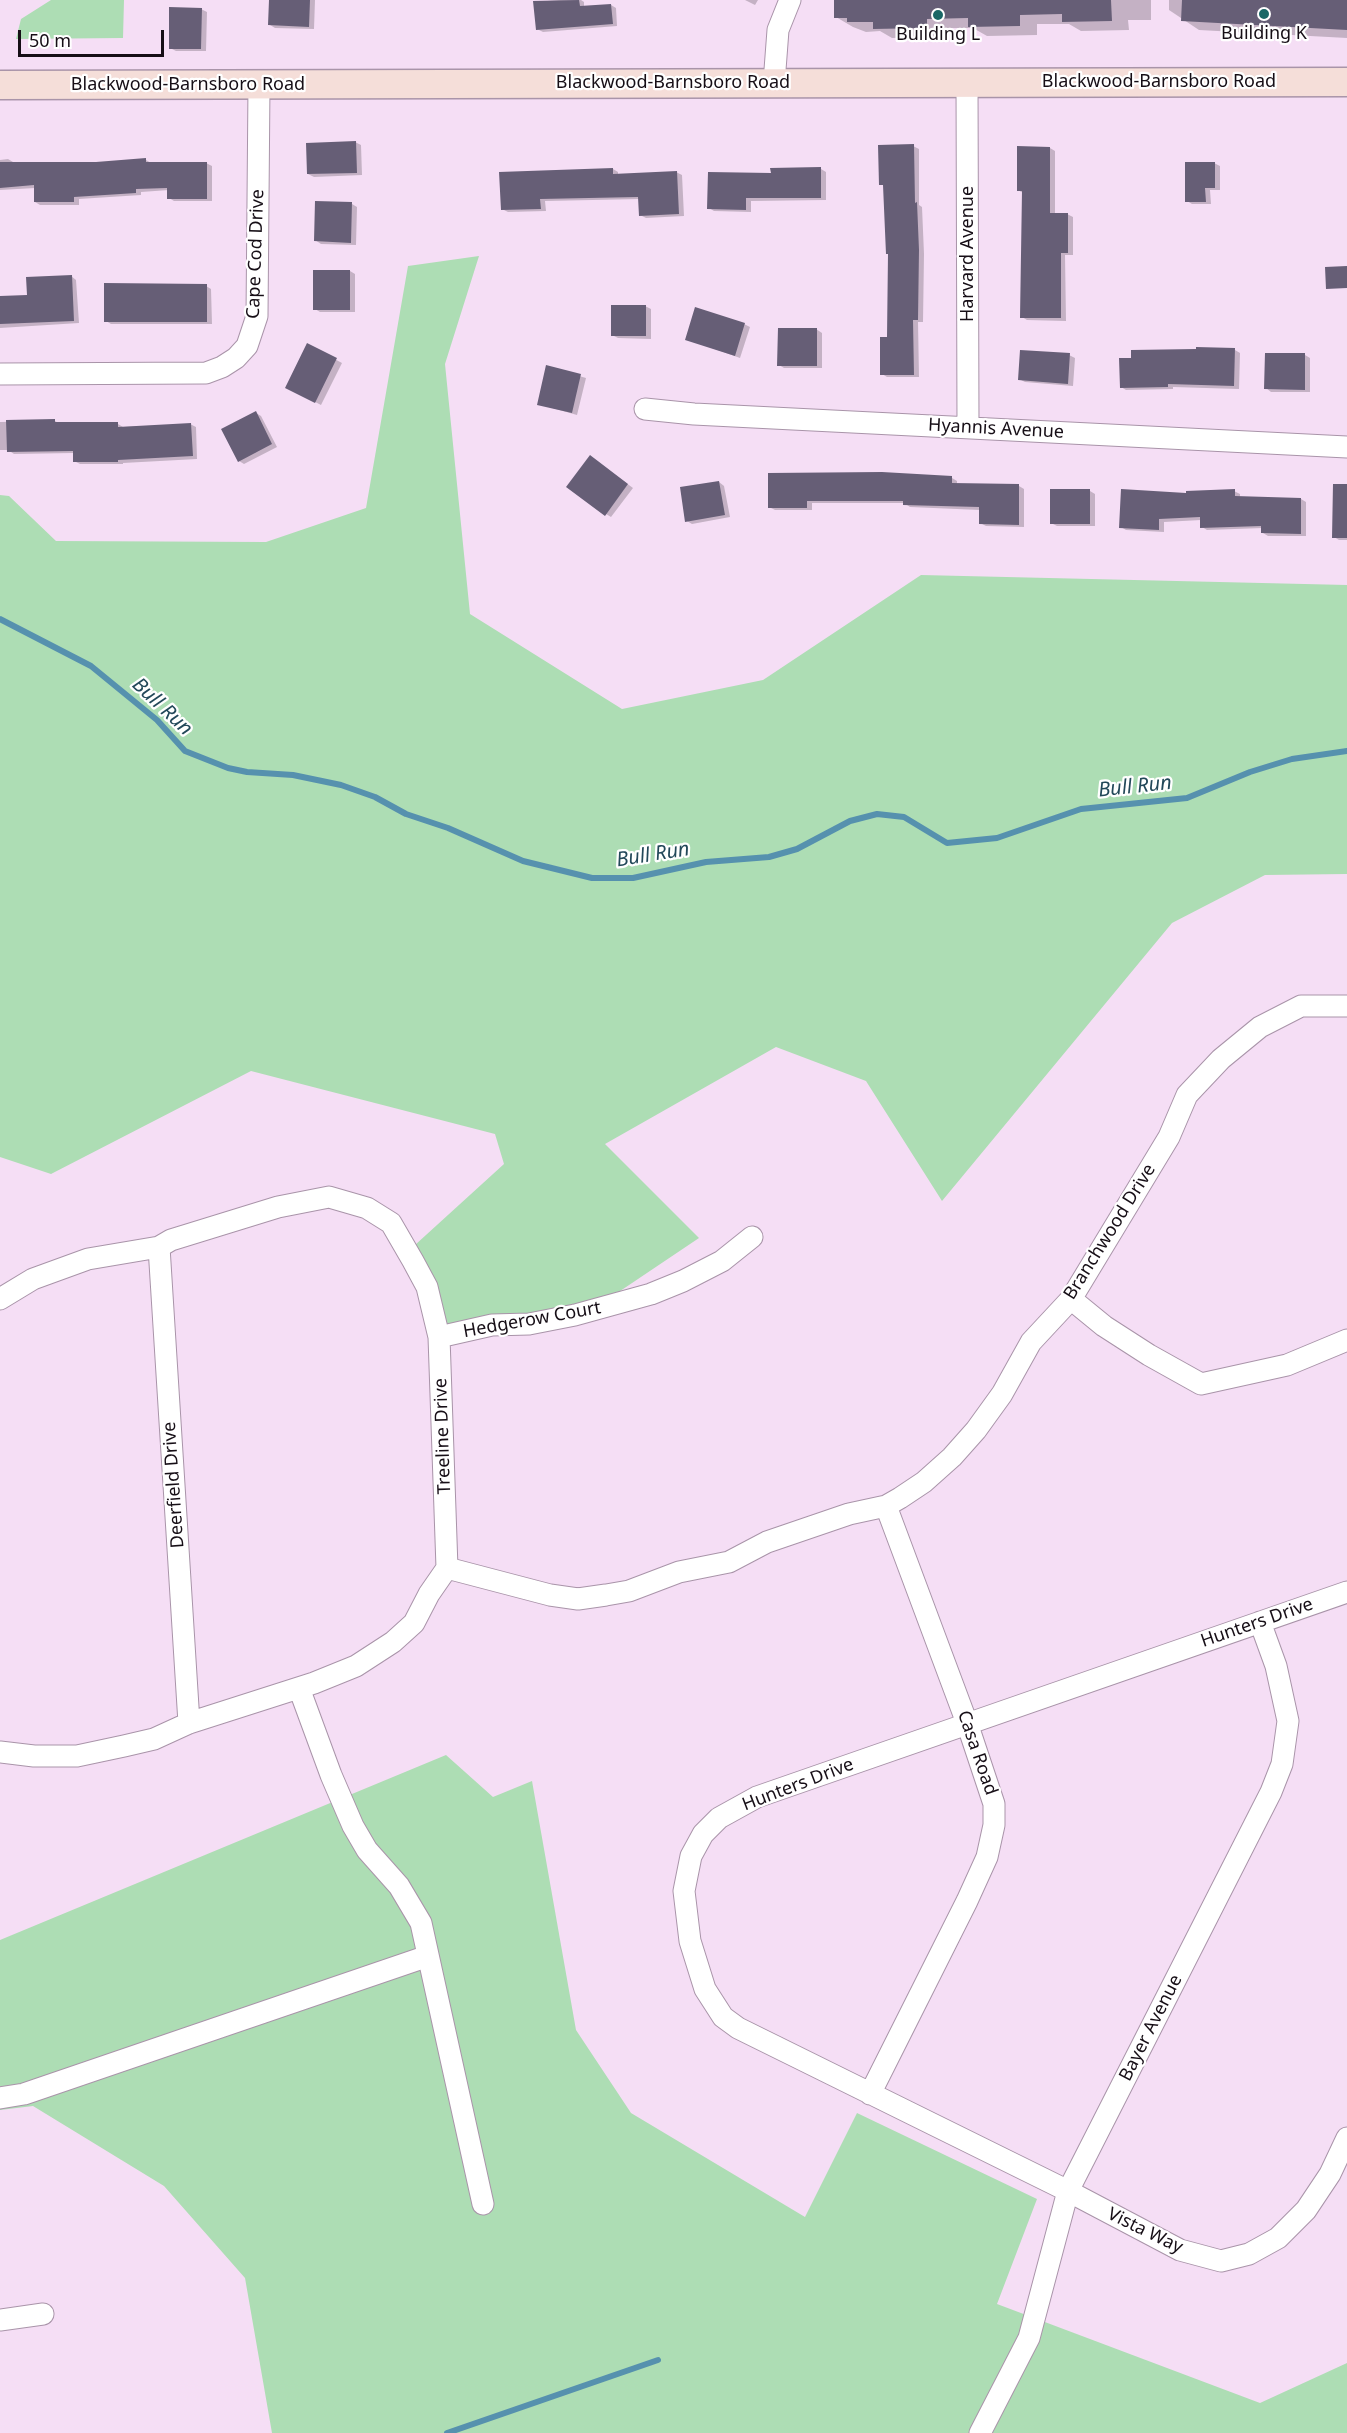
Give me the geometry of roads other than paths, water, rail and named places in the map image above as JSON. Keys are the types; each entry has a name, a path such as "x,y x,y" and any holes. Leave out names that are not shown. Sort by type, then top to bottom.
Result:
{"main road":[{"name":"Blackwood-Barnsboro Road","path":"0,85 967,81 1347,82"}],"street":[{"path":"774,83 778,30 790,0"},
{"name":"Harvard Avenue","path":"967,81 968,427"},
{"name":"Cape Cod Drive","path":"0,374 206,373 222,367 242,352 253,333 257,316 259,85"},
{"name":"Hyannis Avenue","path":"645,409 694,414 1347,447"},
{"name":"Branchwood Drive","path":"447,1568 550,1595 578,1599 629,1591 679,1572 729,1562 767,1542 849,1514 886,1506 924,1482 952,1457 976,1430 1002,1394 1031,1342 1071,1299 1169,1137 1187,1095 1221,1059 1260,1027 1301,1006 1347,1006"},
{"name":"Treeline Drive","path":"0,1299 33,1279 88,1259 159,1247 171,1240 278,1207 329,1197 367,1208 391,1223 413,1261 427,1287 440,1337 447,1568"},
{"name":"Hedgerow Court","path":"440,1337 492,1325 529,1324 564,1317 651,1294 722,1261 752,1237"},
{"name":"Deerfield Drive","path":"159,1247 189,1723"},
{"path":"1071,1299 1104,1326 1201,1384 1287,1365 1347,1340"},
{"name":"Casa Road","path":"870,2094 967,1901 987,1857 994,1825 994,1804 967,1723 886,1506"},
{"path":"0,1752 34,1756 77,1756 154,1738 189,1723 299,1688 356,1666 393,1642 414,1623 429,1594 447,1568"},
{"name":"Hunters Drive","path":"1068,2191 738,2028 723,2017 705,1989 690,1941 684,1891 691,1856 703,1834 719,1818 757,1797 1347,1592"},
{"name":"Bayer Avenue","path":"980,2433 1029,2338 1068,2191 1265,1803 1282,1764 1288,1721 1276,1666 1260,1622"},
{"path":"299,1688 331,1775 353,1826 367,1850 399,1886 421,1923 483,2204"},
{"path":"0,2098 24,2094 428,1956"},
{"name":"Vista Way","path":"1068,2191 1180,2250 1221,2260 1249,2254 1278,2238 1306,2210 1330,2174 1347,2138"},
{"path":"0,2320 43,2314"}],"waterway":[{"name":"Bull Run","path":"0,619 91,666 157,720 185,751 228,768 247,772 293,775 341,785 375,797 406,814 448,828 523,861 592,878 633,878 706,862 769,857 797,849 850,821 877,814 904,817 947,843 997,838 1081,809 1187,798 1250,772 1292,759 1347,751"},
{"path":"447,2433 658,2360"}],"place":[{"name":"Building K","path":"1264,14"},
{"name":"Building L","path":"938,15"}]}
